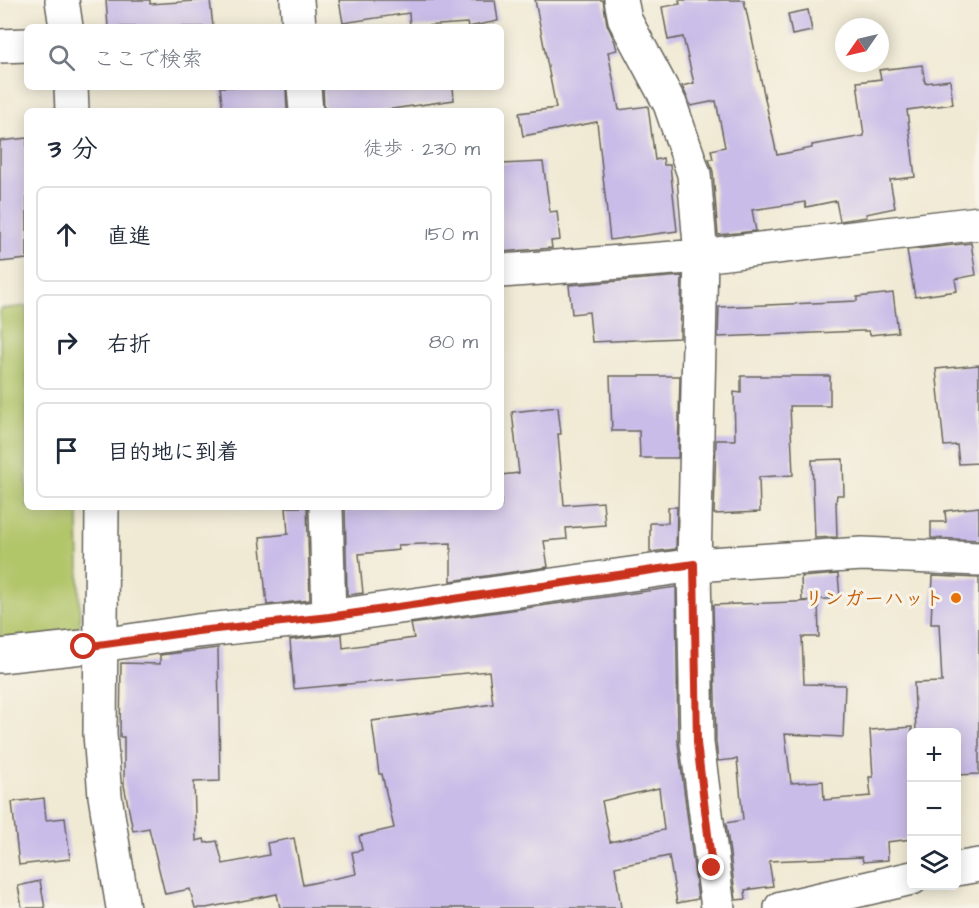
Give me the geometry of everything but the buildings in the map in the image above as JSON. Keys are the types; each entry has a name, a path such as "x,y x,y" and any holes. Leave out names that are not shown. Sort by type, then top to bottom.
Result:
{"street":[{"path":"62,0 66,24"},
{"path":"297,0 299,24"},
{"path":"621,0 625,20 670,104 694,174 701,256 694,564 697,743 718,908"},
{"path":"0,45 24,45"},
{"path":"71,90 72,108"},
{"path":"304,90 306,108"},
{"path":"504,271 701,256 979,223"},
{"path":"102,510 100,734 105,796 123,908"},
{"path":"326,510 329,617"},
{"path":"0,656 329,617 694,564 862,554 979,559"},
{"path":"961,868 979,865"},
{"path":"782,908 907,879"}],"green space":[{"path":"24,306 24,510 78,510 80,637 0,640 0,309"}],"place":[{"name":"リンガーハット","path":"956,598"}],"route":[{"path":"84,647 198,631 329,617 694,564 697,743 712,868"}]}
